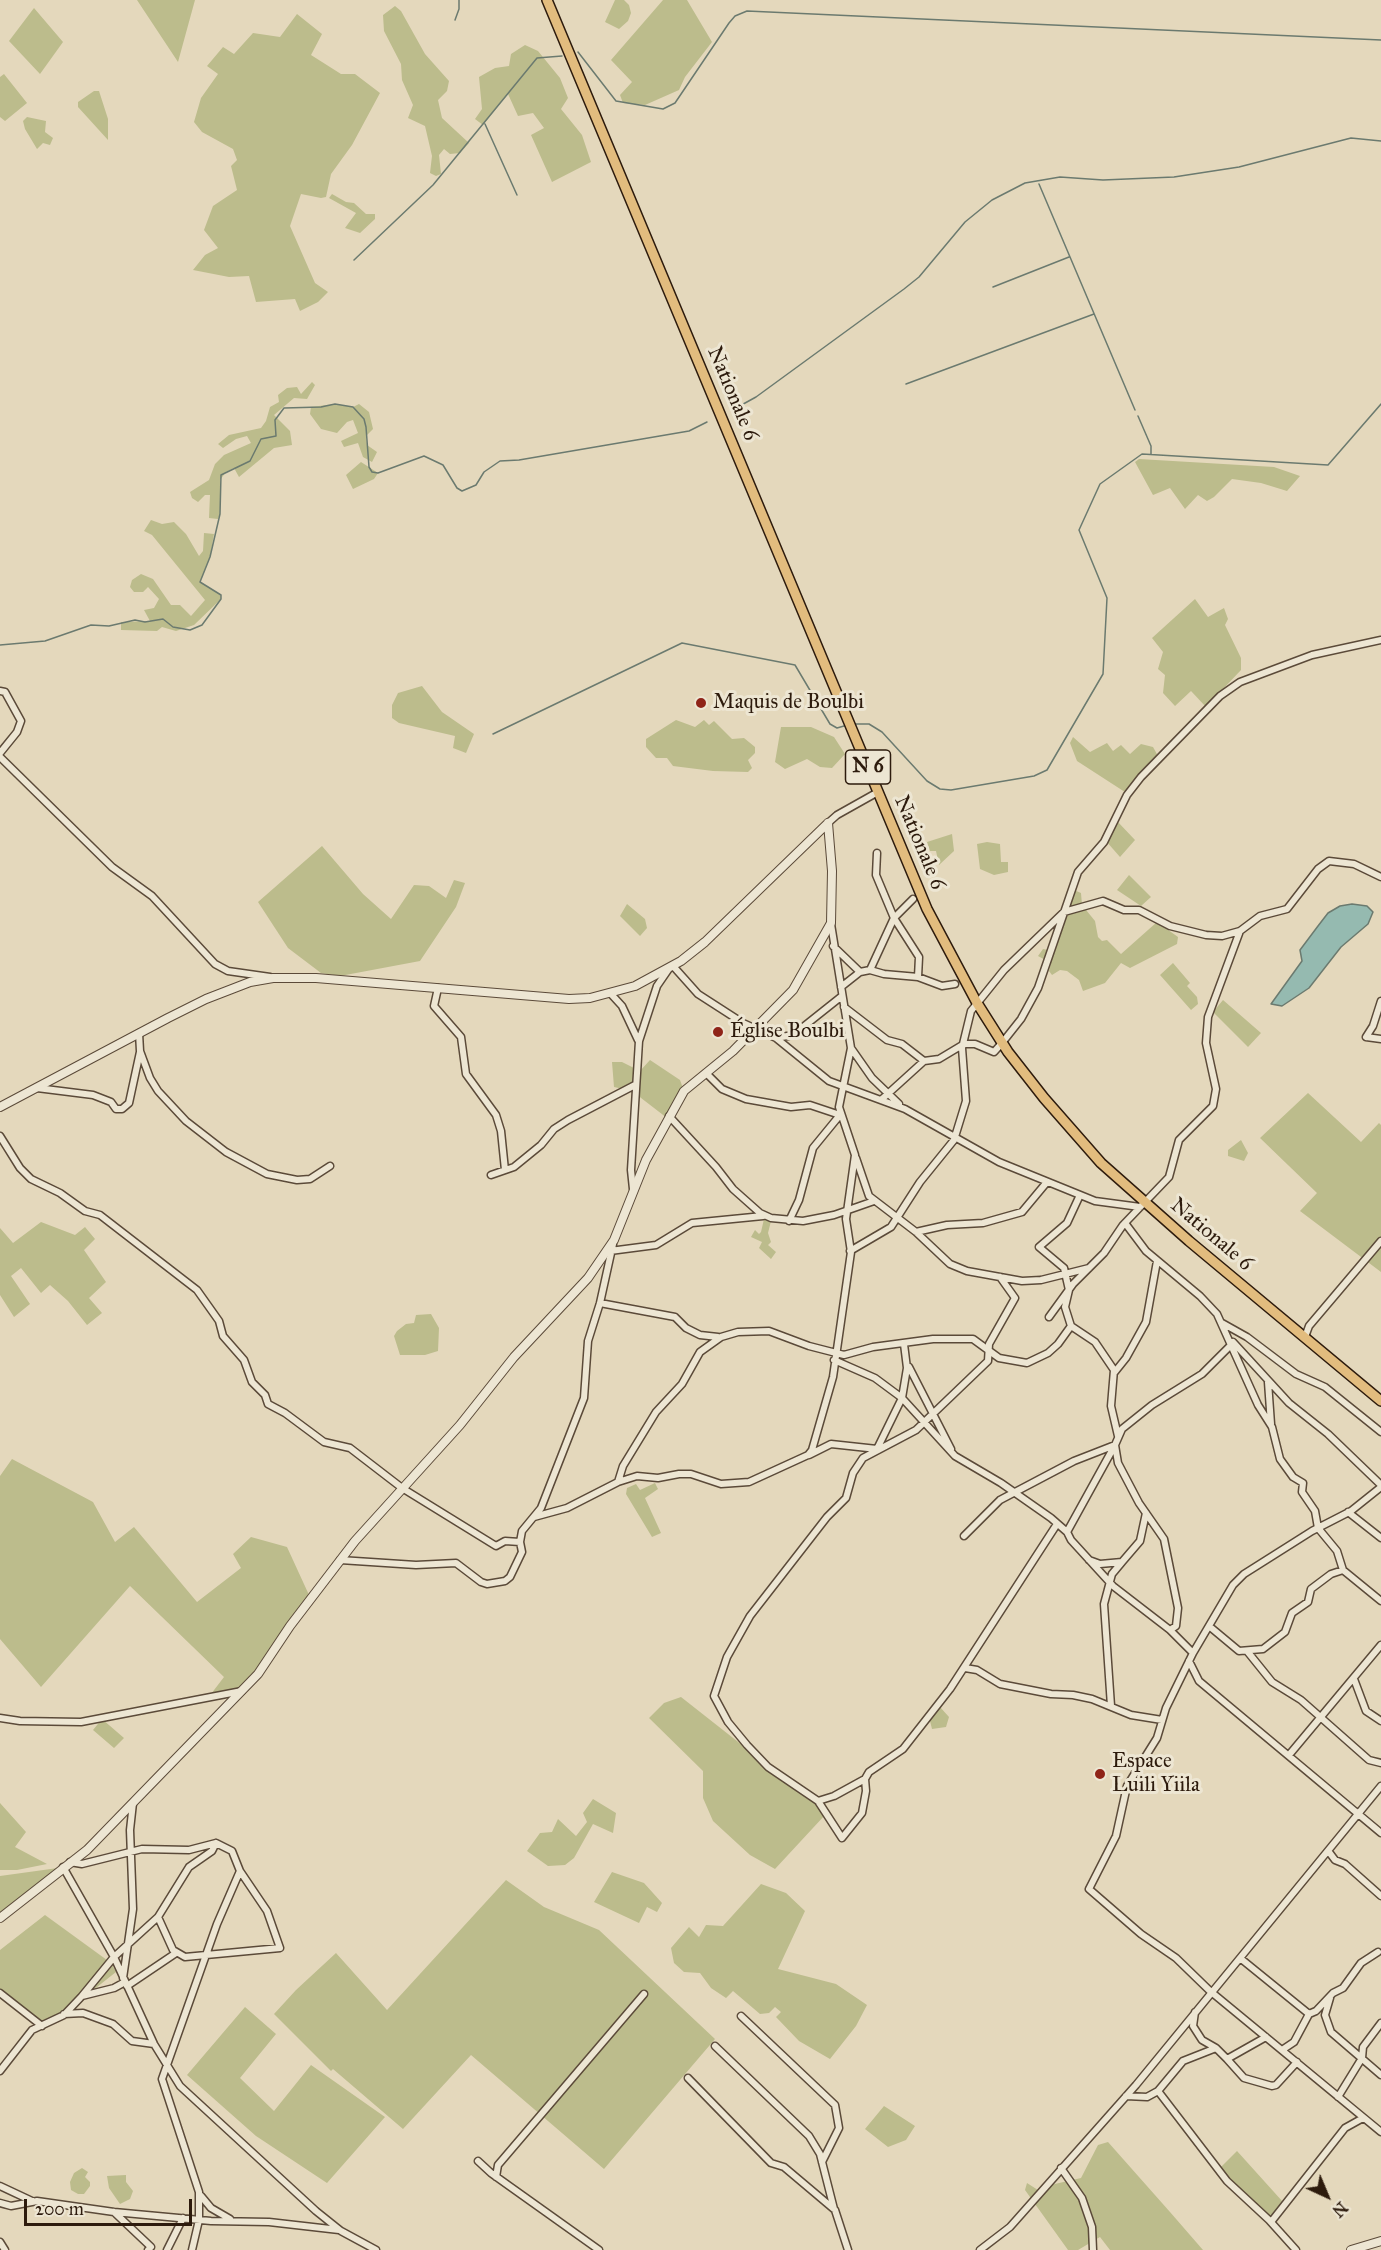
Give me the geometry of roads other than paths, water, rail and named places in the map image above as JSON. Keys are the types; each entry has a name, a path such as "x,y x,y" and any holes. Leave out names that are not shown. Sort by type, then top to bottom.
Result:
{"main road":[{"name":"Nationale 6","path":"547,0 878,792 932,917 977,1004 1002,1043 1069,1129 1142,1204 1381,1401"}],"street":[{"path":"880,1100 924,1060 939,1059 964,1044 975,1044 994,1052 1002,1043 1034,996 1078,872 1104,842 1127,795 1159,756 1220,696 1240,682 1312,655 1381,640"},
{"path":"0,691 5,692 21,721 0,755 112,867 152,896 214,964 228,971 273,978 316,978 569,999 611,994 635,986 671,968 705,942 837,815 878,792"},
{"path":"828,823 833,878 831,923 833,946 851,1048 842,1086 840,1115 864,1186 874,1201 898,1216 950,1264 1000,1277 1041,1280 1089,1268"},
{"path":"877,853 876,875 894,918 919,957 918,977"},
{"path":"850,1251 885,1232 955,1137 966,1101 962,1058 970,1011 1004,970 1064,912 1103,901 1124,910 1139,910 1165,924 1196,934 1222,936 1240,931 1260,916 1287,909 1318,869 1329,861 1354,864 1381,877"},
{"path":"870,970 894,918 913,899"},
{"path":"340,1560 416,1565 456,1563 487,1584 505,1581 510,1577 522,1552 520,1542 522,1531 534,1517 556,1472 584,1398 588,1341 600,1303 611,1250 633,1189 684,1091 755,1028 792,990 831,923"},
{"path":"1049,1317 1069,1290 1104,1253 1125,1223 1172,1172 1179,1140 1213,1106 1216,1089 1206,1043 1209,1017 1240,931"},
{"path":"833,946 860,972"},
{"path":"671,968 698,994 776,1038 818,1074 842,1086 902,1107"},
{"path":"633,1189 635,1085 639,1041 657,986 671,968"},
{"path":"841,987 860,972 870,970 884,974 918,977 942,986 955,984"},
{"path":"0,1107 206,999 250,982 273,978"},
{"path":"438,988 434,1006 461,1037 466,1074 496,1114 501,1131 505,1170"},
{"path":"611,994 622,1006 639,1041"},
{"path":"776,1038 793,1035 842,996"},
{"path":"1381,1001 1373,1026 1365,1037 1381,1039"},
{"path":"844,1007 887,1040 902,1044 924,1060"},
{"path":"139,1033 141,1051 150,1078 158,1090 186,1121 226,1152 267,1174 297,1180 309,1179 330,1166"},
{"path":"851,1048 887,1094 902,1107 999,1162 1106,1204 1142,1204"},
{"path":"35,1088 93,1095 111,1102 116,1109 122,1109 129,1102 141,1051"},
{"path":"706,1073 722,1089 746,1099 791,1107 810,1105 840,1115"},
{"path":"491,1175 521,1162 542,1145 554,1129 635,1085"},
{"path":"789,1221 799,1200 813,1148 840,1115"},
{"path":"669,1116 733,1189 767,1216"},
{"path":"0,1136 20,1168 31,1179 60,1193 82,1210 100,1215 197,1290 219,1321 223,1336 244,1359 252,1382 265,1395 268,1404 285,1413 324,1442 350,1448 402,1488 496,1546 505,1541 520,1542"},
{"path":"808,1455 825,1404 835,1357 850,1251 846,1219 855,1155"},
{"path":"916,1232 947,1225 983,1223 1022,1212 1047,1182"},
{"path":"1080,1195 1068,1223 1039,1247 1060,1263 1066,1274 1069,1290 1065,1307 1071,1326 1088,1336 1103,1351 1114,1373 1111,1406 1118,1436"},
{"path":"603,1256 611,1250 656,1245 683,1226 699,1221 767,1216 789,1221 803,1221 874,1201"},
{"path":"1125,1223 1157,1261 1200,1296 1221,1322 1258,1405 1272,1427"},
{"path":"0,1918 87,1850 242,1691 267,1662 290,1626 340,1560 460,1425 514,1358 588,1278 614,1240"},
{"path":"1305,1337 1309,1326 1381,1241"},
{"path":"1114,1373 1126,1358 1146,1323 1157,1261"},
{"path":"865,1779 867,1791 862,1813 842,1838 818,1801 768,1767 728,1722 714,1696 727,1657 754,1609 780,1580 827,1517 846,1498 856,1467 867,1455 907,1436 933,1415 988,1361 989,1344 1015,1298 1000,1277"},
{"path":"600,1303 675,1317 686,1328 700,1335 721,1337"},
{"path":"1221,1322 1247,1337 1296,1374 1325,1386 1381,1432"},
{"path":"835,1357 933,1339 973,1339 999,1358 1027,1363 1048,1353 1071,1326"},
{"path":"618,1482 623,1466 656,1412 682,1384 700,1352 721,1337 738,1332 769,1331 835,1357 875,1378 902,1398 955,1456 1015,1492 1067,1532 1110,1582 1170,1630 1193,1653"},
{"path":"1231,1342 1289,1403 1328,1434 1381,1486 1348,1512 1244,1574 1233,1585 1189,1661 1162,1720 1157,1738 1127,1786 1116,1836 1089,1889 1141,1934 1176,1958 1210,1991 1381,2132"},
{"path":"1067,1532 1122,1429 1152,1405 1202,1374 1231,1342"},
{"path":"903,1344 907,1364 955,1456"},
{"path":"877,1449 902,1398 907,1364"},
{"path":"1268,1382 1272,1427 1280,1459 1293,1477 1303,1483 1302,1492 1316,1511 1318,1528 1337,1551 1343,1570 1381,1601"},
{"path":"534,1517 567,1508 618,1482 637,1476 658,1478 691,1474 721,1484 749,1482 831,1444 877,1449"},
{"path":"964,1536 994,1505 1015,1492 1074,1461 1115,1445"},
{"path":"1115,1445 1118,1463 1146,1513 1164,1539 1178,1608 1176,1626 1170,1630"},
{"path":"1348,1512 1381,1538"},
{"path":"1111,1706 1104,1604 1110,1582 1122,1562 1140,1541 1146,1513"},
{"path":"818,1801 834,1796 865,1779 872,1769 903,1749 965,1668 1057,1524"},
{"path":"1089,1560 1100,1564 1122,1562"},
{"path":"1209,1626 1239,1651 1263,1649 1278,1640 1285,1632 1292,1613 1308,1602 1311,1589 1331,1574 1343,1570"},
{"path":"1289,1755 1381,1646"},
{"path":"1247,1651 1272,1682 1301,1700 1319,1719 1369,1760 1381,1762"},
{"path":"1189,1661 1199,1681 1381,1833"},
{"path":"965,1668 982,1673 1000,1684 1051,1694 1072,1695 1111,1706 1131,1715 1162,1720"},
{"path":"1354,1679 1366,1711 1381,1721"},
{"path":"0,1718 20,1721 81,1722 242,1691"},
{"path":"980,2250 1010,2227 1126,2096 1210,1991 1329,1852 1381,1786"},
{"path":"125,1982 133,1909 130,1851 133,1801"},
{"path":"67,1864 92,1863 130,1851 157,1848 189,1850 216,1843 232,1851 240,1871 267,1911 280,1948 185,1957 176,1953 158,1917"},
{"path":"0,2070 29,2033 64,2014 114,1957 158,1917 172,1899 189,1868 212,1851 216,1843"},
{"path":"1329,1852 1335,1860 1345,1864 1381,1896"},
{"path":"67,1864 114,1957 154,2044 182,2089 316,2211 341,2231 376,2250"},
{"path":"232,2220 211,2208 200,2192 162,2083 166,2064 183,2024 217,1924 240,1871"},
{"path":"1282,2050 1294,2042 1310,2014 1320,2008 1332,1994 1343,1988 1360,1963 1378,1952"},
{"path":"82,1996 114,1988 176,1953"},
{"path":"1239,1958 1310,2014"},
{"path":"0,1993 42,2026"},
{"path":"496,2176 498,2165 644,1994"},
{"path":"1332,1994 1325,2009 1331,2032 1381,2075"},
{"path":"1195,2010 1193,2026 1202,2040 1216,2048 1244,2078 1272,2086 1276,2085 1297,2062"},
{"path":"64,2014 83,2013 113,2024 132,2041 154,2044"},
{"path":"741,2016 835,2104 839,2128 822,2162"},
{"path":"1338,2097 1362,2058 1362,2050 1381,2023"},
{"path":"1227,2059 1266,2037"},
{"path":"715,2046 809,2136 822,2162 846,2250"},
{"path":"1126,2096 1147,2097 1158,2091 1171,2078 1178,2063 1216,2048"},
{"path":"688,2078 771,2163 784,2167 835,2210"},
{"path":"1158,2091 1227,2181 1272,2222 1296,2250"},
{"path":"1272,2222 1345,2128 1363,2118"},
{"path":"478,2161 599,2250"},
{"path":"1061,2168 1082,2198 1092,2227 1093,2250"},
{"path":"0,2186 32,2201 114,2212 199,2220 232,2220 341,2231"},
{"path":"192,2250 199,2220 200,2192"},
{"path":"0,2203 10,2206 32,2201"},
{"path":"114,2212 151,2249"},
{"path":"167,2250 183,2218"},
{"path":"1351,2250 1381,2241"},
{"path":"0,2242 5,2250"}],"water":[{"path":"1352,904 1367,906 1373,912 1368,924 1341,947 1309,988 1282,1006 1271,1004 1302,961 1300,950 1328,913 1340,906"}],"waterway":[{"path":"455,20 459,0"},
{"path":"578,52 616,101 663,109 675,103 729,23 735,16 747,11 1381,40"},
{"path":"354,260 433,185 537,58 562,56"},
{"path":"485,124 517,195"},
{"path":"736,408 756,397 904,289 919,277 965,222 992,200 1025,183 1060,177 1103,180 1174,177 1239,167 1351,138 1381,141"},
{"path":"1039,184 1135,410"},
{"path":"993,287 1069,257"},
{"path":"906,384 1094,314"},
{"path":"0,645 45,641 91,625 109,626 135,620 145,622 163,619 173,627 190,630 202,625 221,599 221,595 200,582 210,557 220,514 221,475 250,461 261,439 276,436 275,420 284,408 321,407 335,404 353,407 364,419 369,467 372,472 378,473 424,456 443,465 457,488 462,491 476,485 484,472 500,461 519,460 689,431 707,422"},
{"path":"854,724 869,724 882,732 927,781 940,789 951,790 1034,776 1047,770 1103,674 1107,598 1079,530 1100,484 1142,454 1328,465 1381,404"},
{"path":"1138,416 1151,446 1151,454"},
{"path":"493,734 682,643 795,665 830,724 837,728 844,726"}],"place":[{"name":"Maquis de Boulbi","path":"701,703"},
{"name":"Église Boulbi","path":"718,1032"},
{"name":"Espace Luili Yiila","path":"1100,1774"}]}
